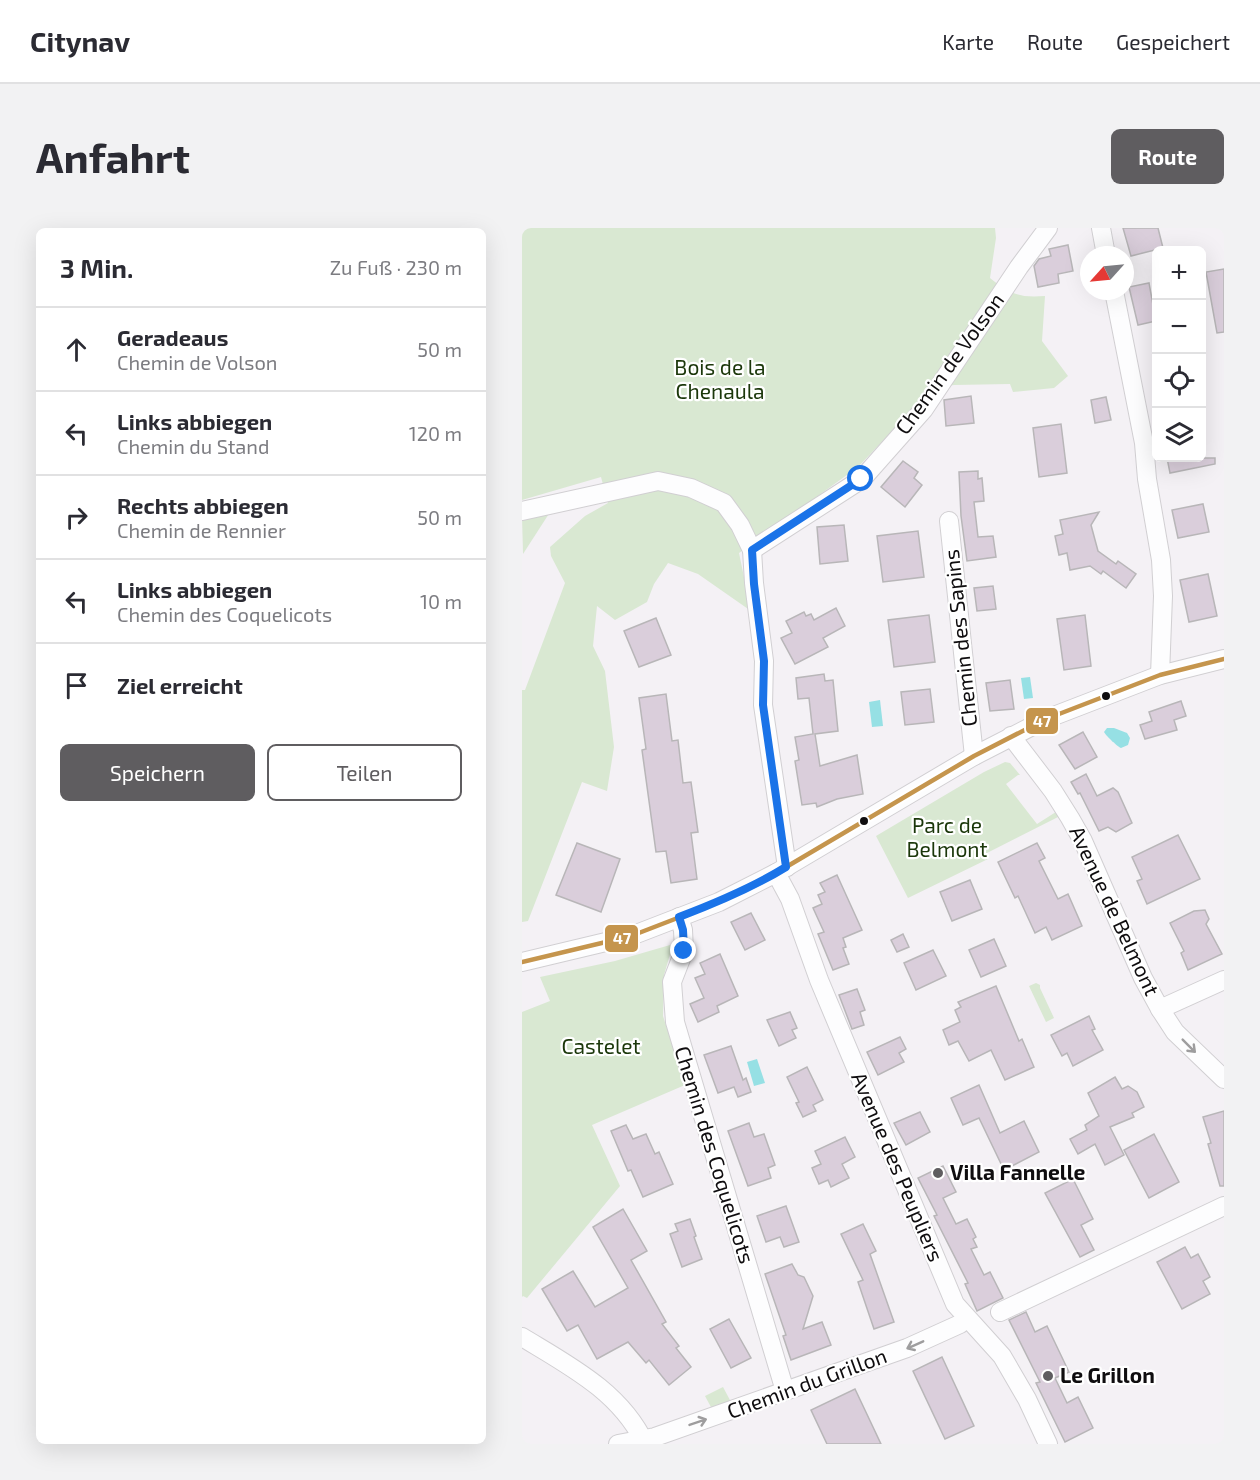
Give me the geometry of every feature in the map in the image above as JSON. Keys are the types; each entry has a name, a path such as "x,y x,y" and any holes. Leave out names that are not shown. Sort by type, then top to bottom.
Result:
{"street":[{"name":"Chemin de Volson","path":"752,550 861,479 924,409 1019,267 1048,228"},
{"path":"1101,228 1104,246"},
{"path":"1116,300 1144,443 1147,479 1161,560 1163,596 1161,675"},
{"path":"522,511 658,481 691,488 724,503 740,525 752,550 764,661 763,705 781,870"},
{"name":"Chemin des Sapins","path":"949,521 974,756"},
{"path":"522,962 631,936 719,902 781,870 1011,736 1069,710 1161,675 1224,659"},
{"name":"Avenue de Belmont","path":"1011,736 1053,790 1083,841 1143,978 1160,1009 1175,1032 1224,1079"},
{"name":"Avenue des Peupliers","path":"781,870 819,981 955,1304 1002,1356 1027,1399 1048,1444"},
{"name":"Chemin des Coquelicots","path":"679,917 683,930 684,951 672,982 675,1022 785,1391"},
{"path":"1160,1009 1224,980"},
{"path":"1000,1312 1224,1206"},
{"name":"Chemin du Grillon","path":"618,1444 644,1442 907,1348 960,1324 966,1318"},
{"path":"522,1337 587,1377 609,1396 629,1419 644,1442"}],"green space":[{"name":"Bois de la Chenaula","path":"522,228 995,228 996,238 990,278 1015,294 1045,296 1042,341 1068,376 1054,388 1013,392 1010,384 954,385 933,388 858,467 739,553 751,611 698,574 668,563 654,584 647,602 615,620 597,606 593,646 605,671 614,747 607,791 582,782 528,921 522,922 522,690 525,690 565,583 551,556 550,547 585,516 608,503 601,477 522,500"},
{"path":"552,509 523,554 522,517"},
{"name":"Parc de Belmont","path":"1005,762 1010,763 1020,775 1006,784 1037,824 1059,810 1062,815 985,854 988,859 908,898 876,836"},
{"name":"Castelet","path":"670,945 671,951 664,975 663,1016 685,1085 592,1125 620,1186 527,1298 522,1297 522,1012 550,1001 540,977 615,961"},
{"path":"1036,983 1040,985 1054,1018 1046,1022 1029,986"},
{"path":"723,1387 731,1402 712,1409 705,1396"}],"water":[{"path":"1030,677 1033,698 1024,699 1021,678"},
{"path":"880,700 883,726 872,727 869,702"},
{"path":"1107,728 1127,733 1130,738 1128,745 1121,748 1117,746 1104,732"},
{"path":"757,1059 765,1083 754,1086 747,1062"}],"building":[{"path":"1123,228 1158,228 1162,246 1152,246 1152,251 1134,255 1134,246 1128,246"},
{"path":"1068,245 1073,271 1058,274 1059,283 1038,287 1034,266 1039,259 1051,256 1049,249"},
{"path":"1224,269 1224,332 1217,333 1206,272"},
{"path":"1149,283 1152,322 1138,325 1132,300 1134,300 1134,286"},
{"path":"971,396 974,423 946,426 944,400"},
{"path":"1106,397 1111,420 1095,423 1091,400"},
{"path":"1061,424 1067,473 1039,477 1033,428"},
{"path":"1206,458 1215,458 1215,464 1170,473 1168,462 1206,462"},
{"path":"903,461 918,472 914,478 922,485 905,507 881,487"},
{"path":"978,471 978,479 982,478 984,501 974,502 978,537 993,536 996,557 967,561 961,516 959,472"},
{"path":"1203,504 1209,532 1178,538 1172,510"},
{"path":"1099,512 1091,525 1098,551 1116,564 1118,561 1136,574 1126,588 1103,571 1101,574 1090,566 1070,570 1067,553 1059,555 1055,536 1063,534 1060,520"},
{"path":"844,525 848,561 820,564 817,527"},
{"path":"918,531 924,577 883,582 877,536"},
{"path":"1208,574 1217,616 1189,622 1180,580"},
{"path":"993,586 996,609 977,611 974,588"},
{"path":"836,608 845,626 823,638 828,647 795,664 781,638 792,633 786,621 804,612 806,616 811,614 814,620"},
{"path":"929,615 935,662 894,667 888,620"},
{"path":"1085,615 1091,666 1064,670 1057,619"},
{"path":"656,618 671,655 639,667 624,631"},
{"path":"824,674 825,681 833,680 838,731 815,734 820,766 857,755 863,794 837,799 817,807 816,803 802,805 795,761 799,760 795,737 813,734 809,698 798,699 796,678"},
{"path":"1010,680 1014,709 990,711 986,683"},
{"path":"930,689 934,722 905,725 901,692"},
{"path":"666,694 672,741 678,740 683,783 691,782 698,832 691,833 697,879 671,883 666,851 656,852 642,750 646,749 639,698"},
{"path":"1181,701 1186,716 1174,720 1177,730 1145,739 1140,725 1152,721 1149,712"},
{"path":"1083,732 1097,757 1075,769 1059,745"},
{"path":"1086,774 1097,796 1113,788 1118,792 1132,823 1116,832 1108,827 1099,831 1080,793 1078,794 1071,782"},
{"path":"1178,835 1200,879 1147,904 1137,881 1142,879 1132,857"},
{"path":"577,843 620,859 601,912 556,895"},
{"path":"1037,843 1045,858 1039,861 1058,899 1068,894 1082,926 1052,940 1046,927 1035,933 1018,896 1015,898 998,862"},
{"path":"837,875 862,930 843,938 846,947 843,948 849,964 833,970 818,934 824,932 813,908 822,904 818,895 825,892 820,883"},
{"path":"970,880 982,909 952,921 940,892"},
{"path":"1205,910 1209,919 1206,924 1222,954 1188,970 1181,953 1184,951 1170,923 1194,911"},
{"path":"751,913 765,940 745,950 731,922"},
{"path":"903,934 909,947 897,952 891,940"},
{"path":"994,939 1006,966 981,977 969,950"},
{"path":"933,950 946,976 916,990 904,963"},
{"path":"720,954 738,996 717,1006 719,1012 698,1022 690,1004 704,998 695,978 705,974 700,963"},
{"path":"996,986 1019,1041 1022,1039 1034,1067 1005,1080 991,1050 969,1061 958,1041 949,1045 943,1030 960,1022 955,1010 961,1007 958,1002"},
{"path":"857,989 865,1010 860,1012 864,1025 852,1029 839,995"},
{"path":"790,1012 797,1028 792,1030 796,1038 779,1046 767,1020"},
{"path":"1089,1016 1095,1029 1092,1030 1103,1050 1073,1066 1067,1053 1062,1056 1051,1035"},
{"path":"900,1037 906,1049 899,1053 904,1062 878,1075 867,1052"},
{"path":"731,1046 743,1080 746,1078 751,1092 738,1097 734,1087 718,1093 704,1055"},
{"path":"807,1067 823,1100 813,1105 816,1111 803,1117 796,1103 799,1102 787,1077"},
{"path":"1115,1077 1122,1089 1128,1086 1137,1092 1144,1107 1132,1113 1134,1117 1110,1127 1124,1155 1105,1165 1095,1144 1078,1154 1070,1139 1087,1130 1085,1125 1099,1116 1088,1093"},
{"path":"979,1085 1000,1133 1024,1121 1039,1152 1004,1170 979,1118 963,1125 951,1098"},
{"path":"1224,1111 1224,1186 1220,1186 1203,1117"},
{"path":"920,1112 930,1132 906,1145 894,1123"},
{"path":"749,1123 754,1137 764,1134 775,1165 768,1168 771,1178 748,1186 728,1131"},
{"path":"626,1125 633,1139 646,1134 655,1154 659,1152 673,1184 643,1197 631,1170 628,1171 611,1131"},
{"path":"1154,1134 1179,1182 1149,1198 1124,1150"},
{"path":"845,1137 855,1157 842,1164 849,1178 831,1187 828,1180 819,1184 812,1168 821,1164 815,1151"},
{"path":"943,1166 956,1192 943,1198 956,1224 967,1219 976,1237 973,1239 977,1247 971,1249 984,1275 990,1272 1003,1298 977,1311 965,1284 968,1283 934,1216 937,1215 918,1178"},
{"path":"1073,1179 1093,1219 1081,1225 1094,1250 1080,1257 1045,1193"},
{"path":"786,1206 799,1242 784,1247 780,1237 766,1242 757,1216"},
{"path":"623,1209 647,1251 631,1260 666,1322 662,1324 679,1346 676,1348 691,1367 669,1385 649,1360 646,1363 628,1342 597,1359 578,1325 567,1331 542,1289 573,1271 595,1307 628,1288 593,1227"},
{"path":"690,1219 702,1259 682,1267 670,1234 678,1231 675,1224"},
{"path":"863,1224 876,1251 870,1254 894,1322 874,1329 858,1282 863,1280 841,1234"},
{"path":"1185,1247 1191,1258 1198,1254 1210,1277 1203,1281 1210,1294 1182,1309 1157,1262"},
{"path":"792,1264 798,1275 804,1277 813,1296 803,1329 822,1322 831,1345 791,1360 783,1336 786,1335 765,1274"},
{"name":"Le Grillon","path":"1026,1312 1035,1332 1047,1326 1069,1372 1055,1378 1067,1403 1078,1397 1093,1428 1065,1442 1036,1383 1040,1382 1009,1320"},
{"path":"729,1319 751,1358 731,1368 710,1329"},
{"path":"942,1357 974,1426 945,1439 913,1371"},
{"path":"855,1389 881,1444 827,1444 811,1410"}],"transit line":[{"name":"47","path":"522,962 631,936 719,902 776,873 974,756 1046,719 1160,675 1224,659"}],"place":[{"name":"Villa Fannelle","path":"938,1173"},
{"name":"Le Grillon","path":"1048,1376"}],"route":[{"path":"684,951 683,930 679,917 719,902 786,867 763,705 764,661 752,550 861,479"}]}
